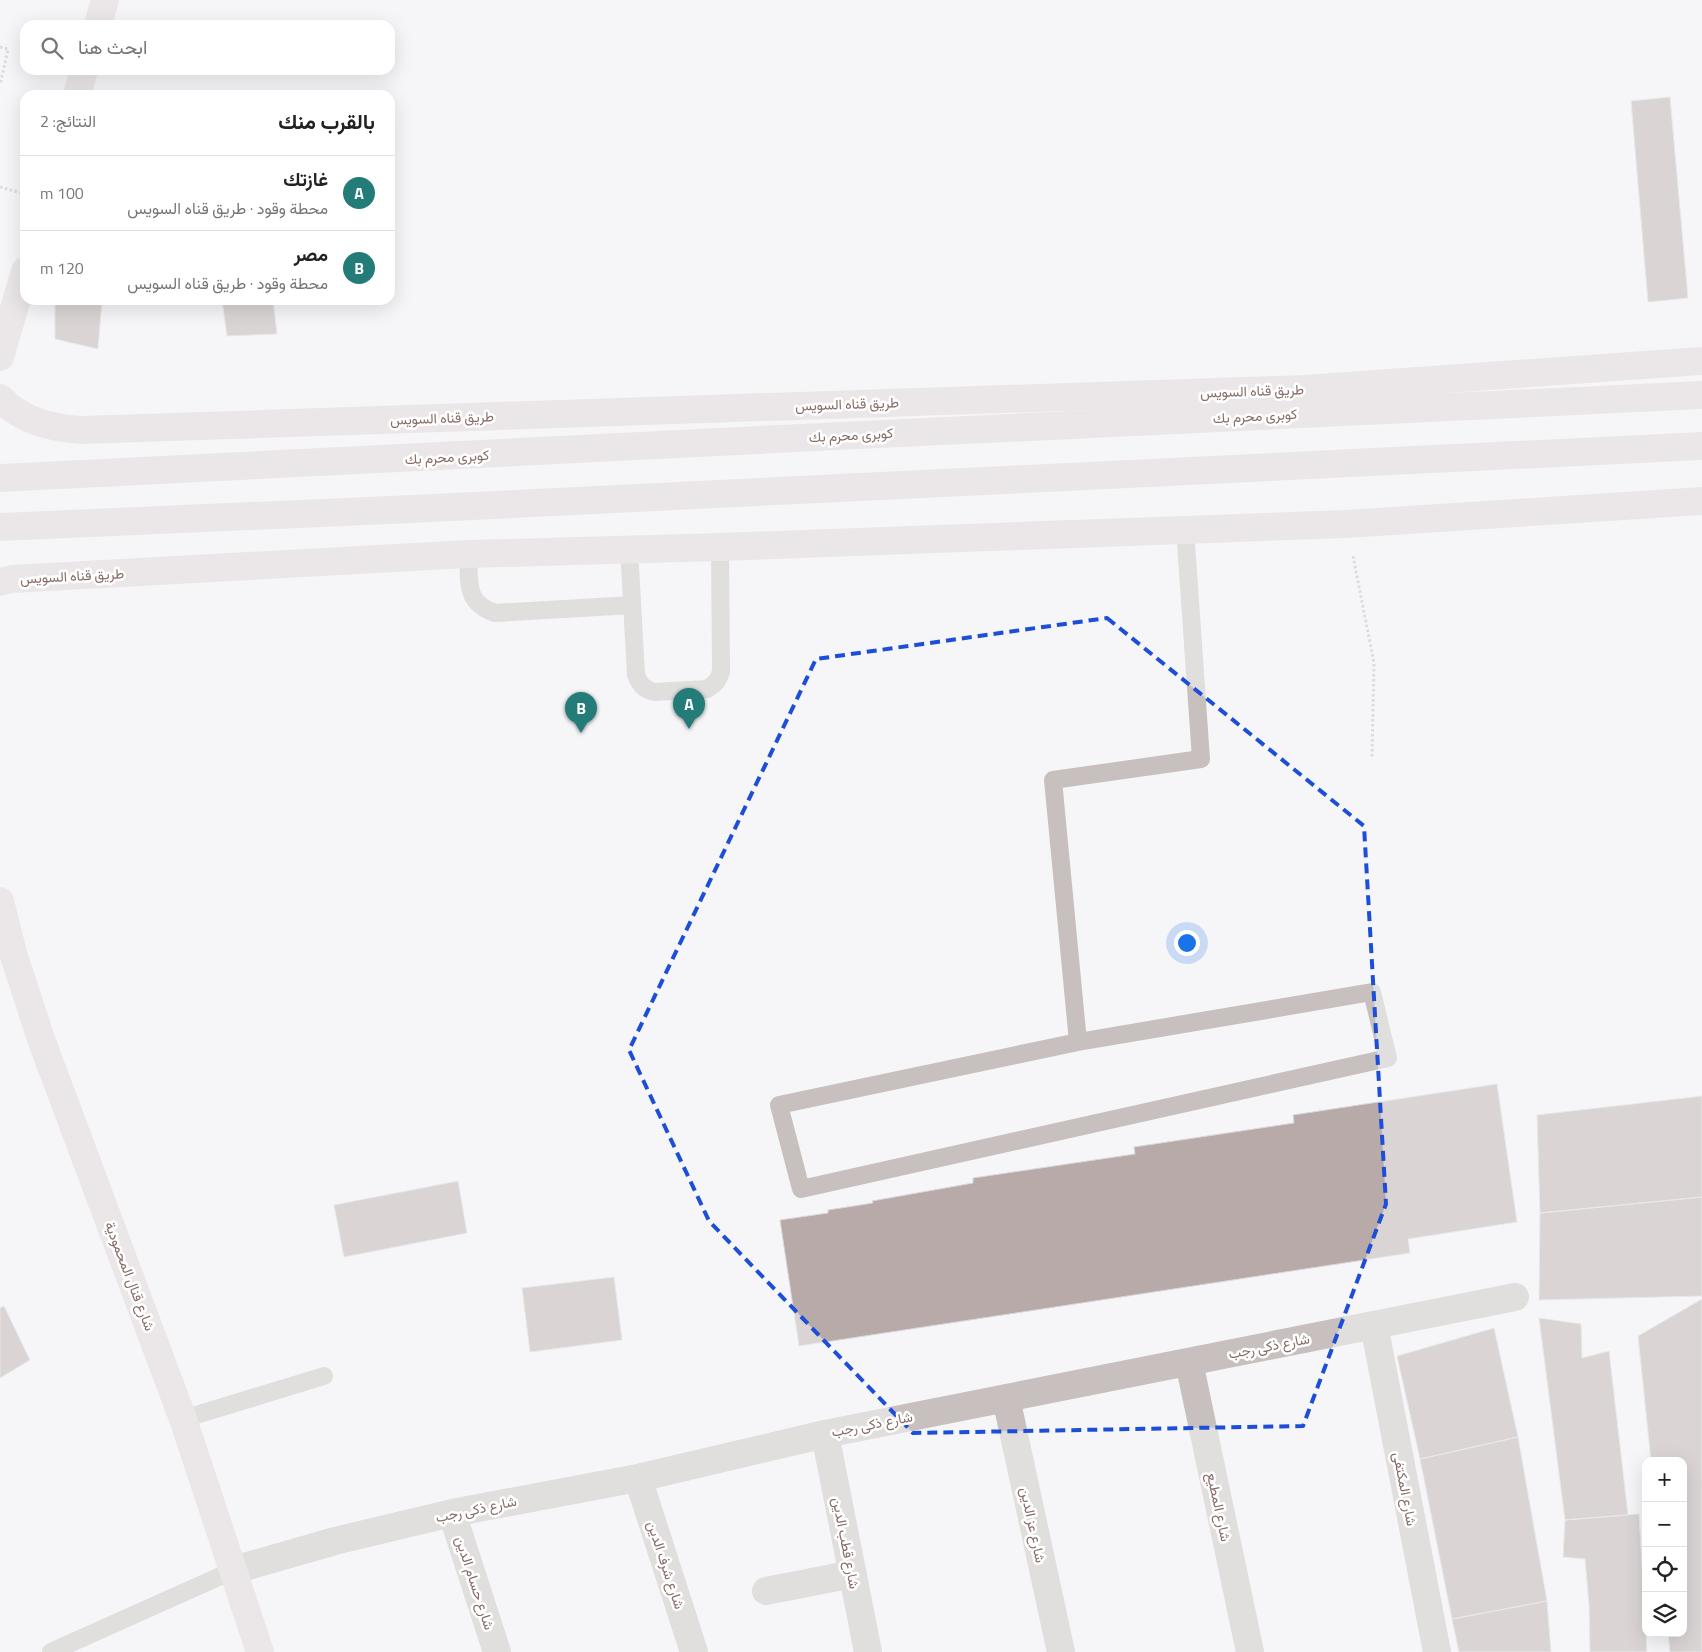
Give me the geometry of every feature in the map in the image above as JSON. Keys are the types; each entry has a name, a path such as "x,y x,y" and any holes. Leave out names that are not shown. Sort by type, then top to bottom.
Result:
{"main road":[{"path":"99,20 105,0"},
{"path":"78,90 83,75"},
{"path":"0,357 20,288"},
{"name":"طريق قناه السويس","path":"0,398 22,415 41,424 61,429 82,430 1304,389 1702,361"},
{"name":"كوبرى محرم بك","path":"0,478 1051,425 1702,395"},
{"path":"0,527 400,510 1702,446"},
{"name":"طريق قناه السويس","path":"0,582 12,579 468,554 629,548 720,547 1346,524 1702,501"},
{"name":"شارع قنال المحمودية","path":"0,901 13,953 42,1042 183,1419 260,1652"}],"street":[{"name":"شارع ذكى رجب","path":"234,1570 335,1542 452,1513 638,1478 824,1434 1515,1297"},
{"name":"شارع المكتفى","path":"1374,1326 1436,1652"},
{"name":"شارع المطيع","path":"1189,1362 1250,1652"},
{"name":"شارع عز الدين","path":"1006,1398 1061,1652"},
{"name":"شارع قطب الدين","path":"824,1434 868,1652"},
{"name":"شارع شرف الدين","path":"638,1478 694,1652"},
{"name":"شارع حسام الدين","path":"452,1513 497,1652"},
{"path":"766,1591 853,1574"}],"lane":[{"path":"1078,1042 1053,780 1201,759 1185,529"},
{"path":"629,548 636,675 639,683 646,689 654,692 707,689 719,679 721,672 720,547"},
{"path":"468,554 471,595 477,604 485,610 495,613 632,605"},
{"path":"1372,992 1388,1058 801,1189 779,1105 1078,1042 1372,992"},
{"path":"183,1419 324,1376"},
{"path":"51,1652 234,1570"}],"path":[{"path":"0,47 8,49 0,85"},
{"path":"0,186 20,192"},
{"path":"1346,524 1374,663 1372,758"}],"highlighted area":[{"path":"1107,618 1364,826 1386,1204 1303,1426 913,1433 709,1221 629,1050 816,659"}],"building":[{"path":"1670,97 1688,298 1648,302 1631,101"},
{"path":"55,305 102,305 98,349 55,339"},
{"path":"223,305 274,305 277,334 227,336"},
{"path":"1497,1084 1517,1222 1408,1239 1410,1253 799,1346 780,1220 828,1213 828,1210 973,1183 973,1178 1135,1154 1134,1147 1294,1123 1293,1115"},
{"path":"1702,1096 1702,1197 1540,1213 1537,1115"},
{"path":"458,1181 467,1233 344,1257 334,1205"},
{"path":"1702,1197 1702,1296 1539,1300 1540,1213"},
{"path":"614,1277 622,1340 530,1352 522,1288"},
{"path":"1702,1299 1702,1652 1670,1652 1668,1637 1687,1637 1687,1457 1651,1457 1638,1336"},
{"path":"4,1306 30,1360 0,1378 0,1308"},
{"path":"1539,1318 1581,1324 1582,1358 1609,1351 1628,1515 1565,1520"},
{"path":"1494,1328 1518,1437 1420,1459 1397,1356"},
{"path":"1518,1437 1547,1601 1452,1619 1420,1459"},
{"path":"1639,1514 1642,1566 1642,1637 1646,1637 1647,1652 1590,1652 1589,1605 1585,1559 1563,1557 1565,1520"},
{"path":"1547,1601 1551,1652 1459,1652 1452,1619"}],"place":[{"name":"غازتك","path":"689,729"},
{"name":"مصر","path":"581,733"}]}
